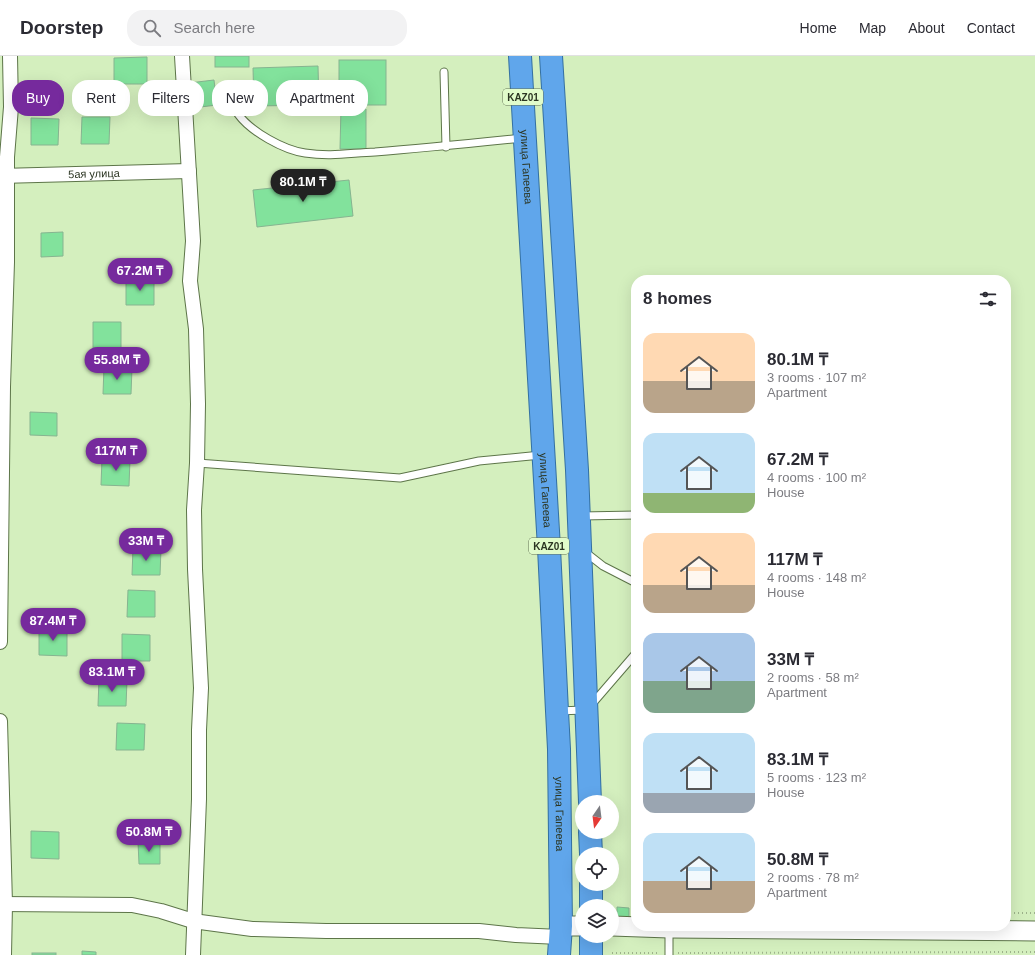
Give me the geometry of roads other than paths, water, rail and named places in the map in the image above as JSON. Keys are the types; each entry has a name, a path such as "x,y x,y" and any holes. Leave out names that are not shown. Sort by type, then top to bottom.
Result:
{"highway":[{"name":"улица Гапеева","path":"520,56 544,455 559,749 560,939"},
{"name":"KАZ01","path":"551,56 578,470 590,795"},
{"path":"595,943 602,954"}],"main road":[{"path":"619,926 631,927"},
{"path":"560,939 575,930"},
{"path":"1011,931 1035,931"}],"street":[{"path":"0,642 3,387 7,262 4,176 11,107 10,56"},
{"path":"182,56 193,241 190,281 196,330 198,404 197,463 194,510 195,570 201,688 198,730 199,799 194,921 195,953"},
{"name":"5ая улица","path":"4,176 189,171"},
{"path":"0,721 4,955"},
{"path":"2,904 132,905 161,911 194,921 252,928 326,931 479,931 560,939"}],"lane":[{"path":"444,72 446,146"},
{"path":"241,116 249,126 263,136 281,145 304,153 331,156 526,137"},
{"path":"197,463 400,478 479,461 544,455"},
{"path":"579,516 631,515"},
{"path":"549,548 580,548 603,566 631,580"},
{"path":"557,711 587,710 631,659"},
{"path":"669,931 673,954"}]}
